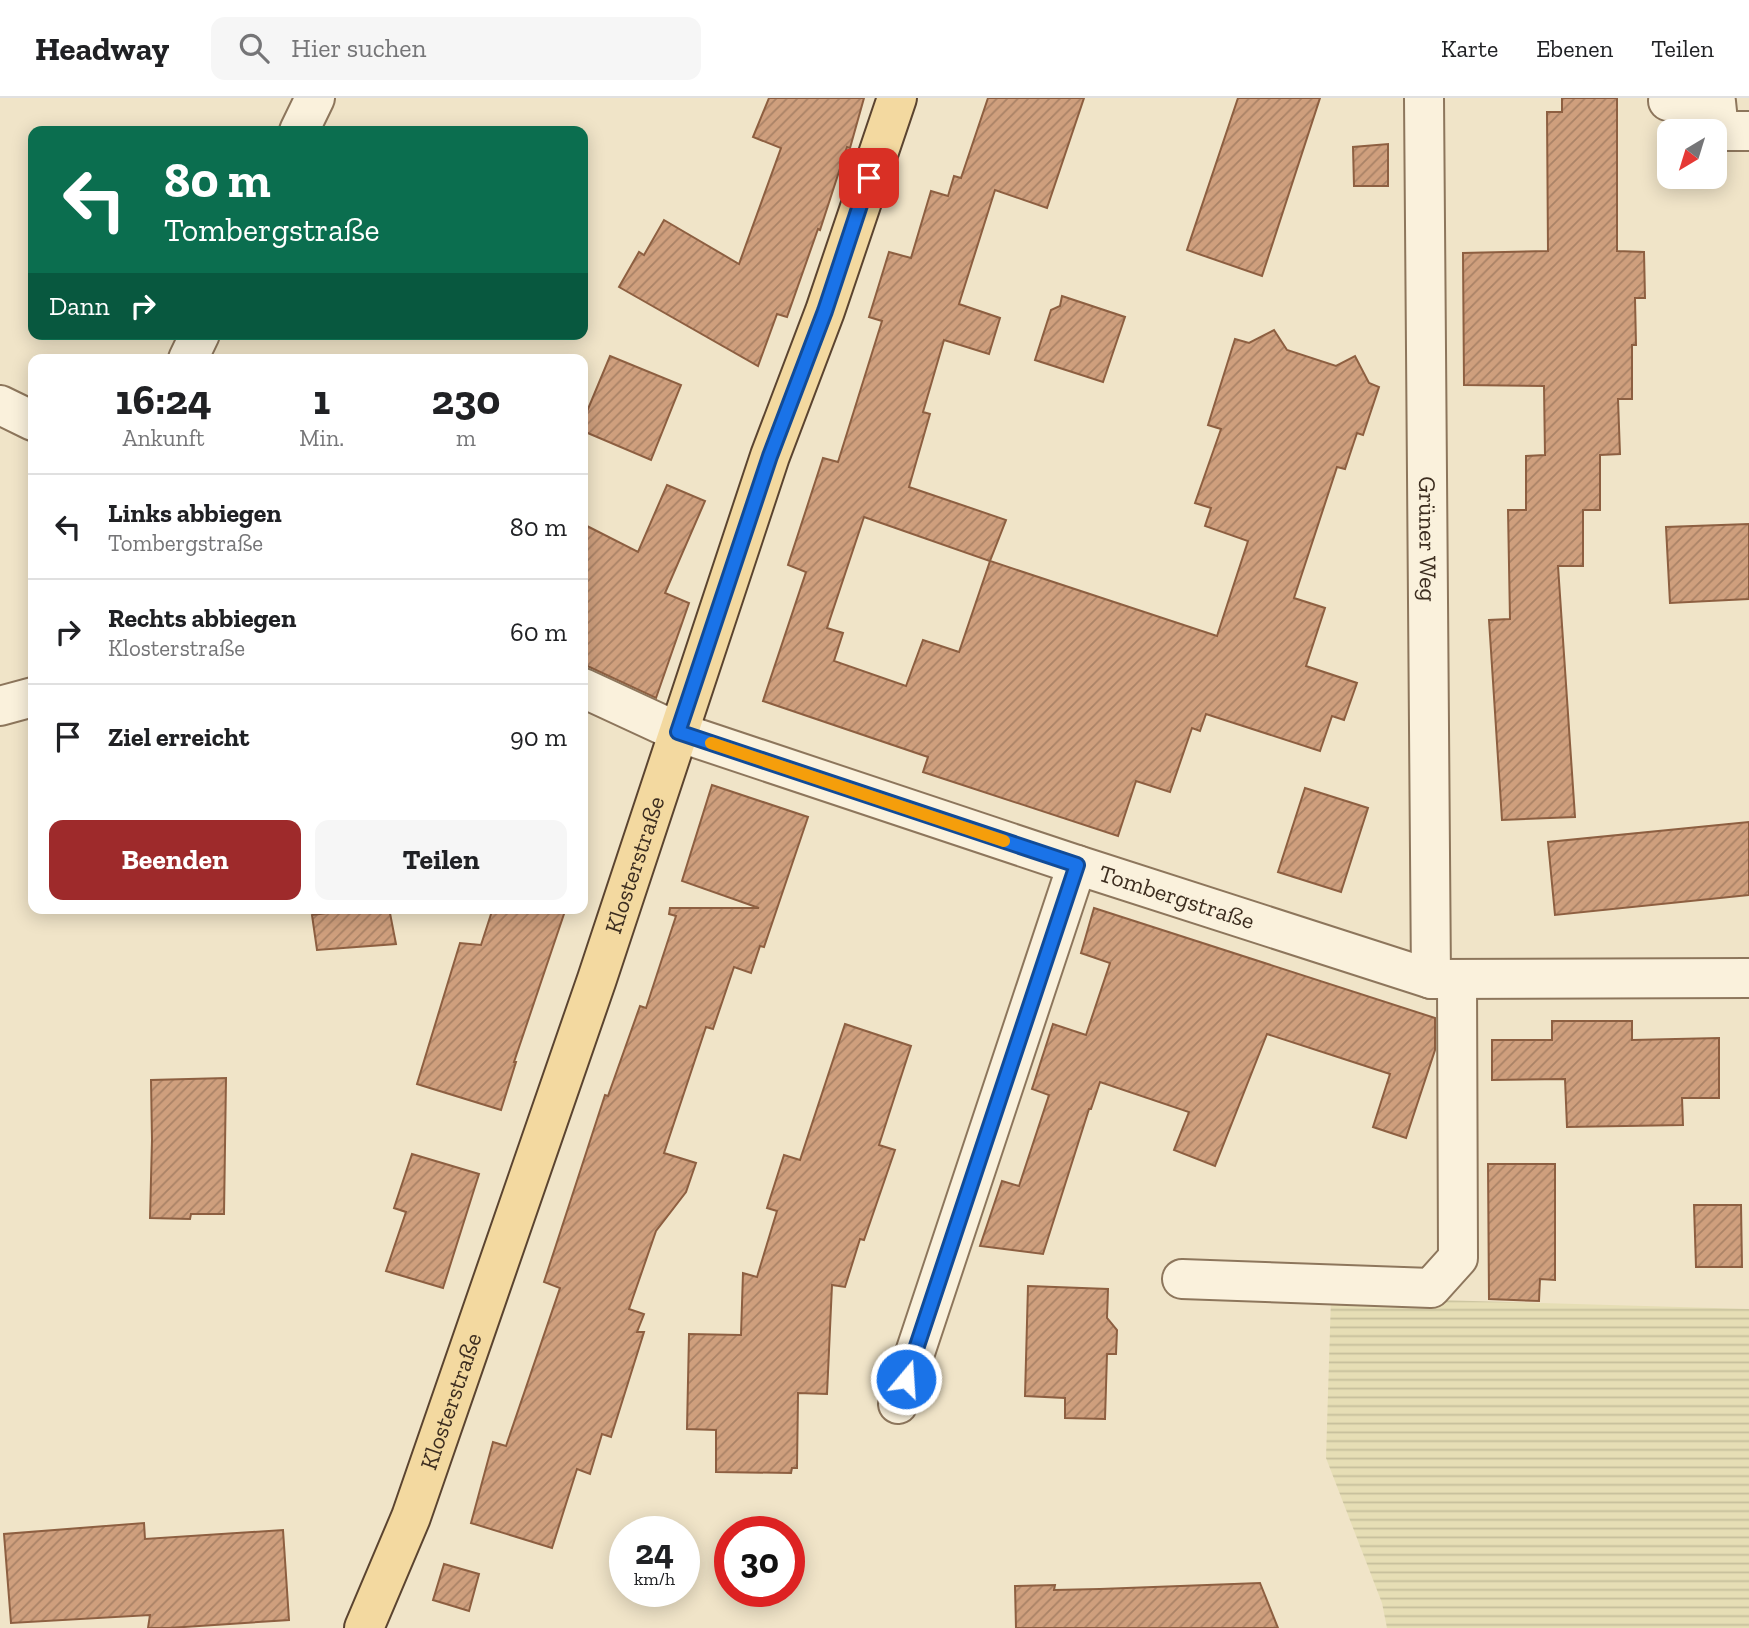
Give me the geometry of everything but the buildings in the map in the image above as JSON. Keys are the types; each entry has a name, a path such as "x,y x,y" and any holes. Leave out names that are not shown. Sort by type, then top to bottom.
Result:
{"main road":[{"name":"Klosterstraße","path":"364,1628 411,1517 592,991 770,456 825,311 897,98"}],"street":[{"path":"301,126 315,98"},
{"name":"Grüner Weg","path":"1424,98 1444,979"},
{"path":"1668,101 1716,102 1719,131 1749,131"},
{"path":"0,405 28,419"},
{"name":"Tombergstraße","path":"588,690 678,732 1077,865 1444,979 1749,978"},
{"path":"0,706 28,698"},
{"path":"898,1404 1077,865"},
{"path":"1182,1279 1431,1289 1458,1258 1444,979"}],"shaded area":[{"path":"1331,1297 1749,1309 1749,1628 1387,1628 1382,1603 1326,1458"}],"slow traffic":[{"path":"711,743 1004,841"}],"route":[{"path":"869,178 825,311 770,456 678,732 1077,865 906,1379"}]}
